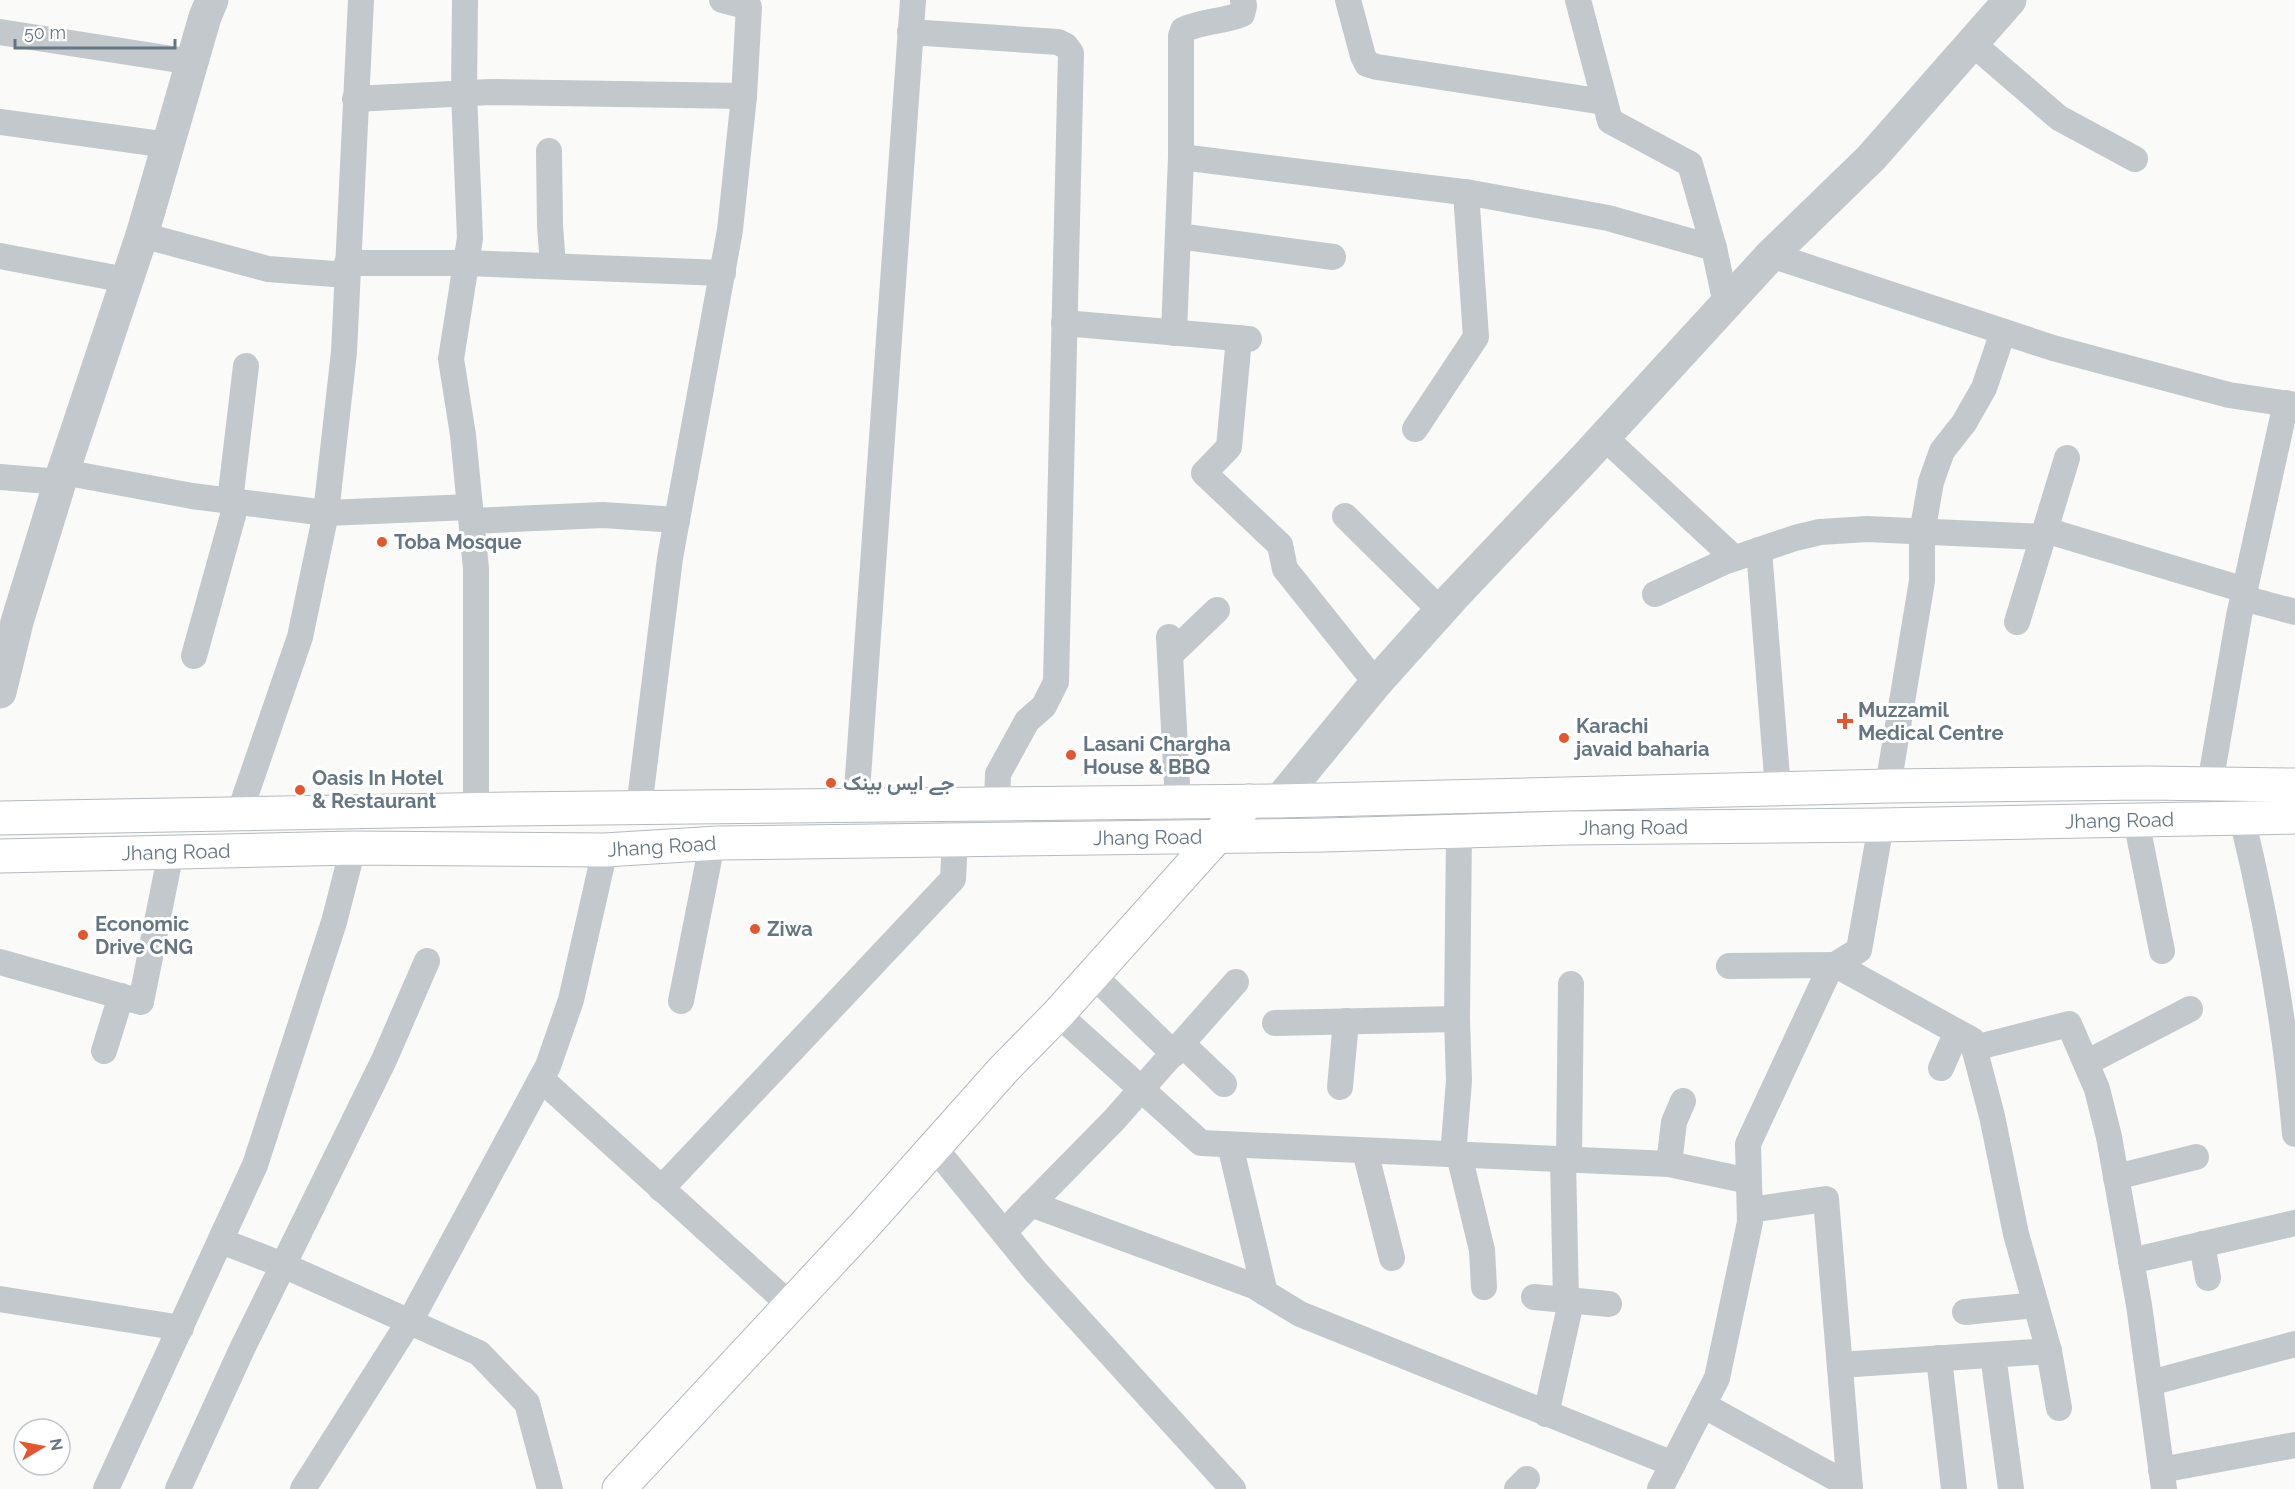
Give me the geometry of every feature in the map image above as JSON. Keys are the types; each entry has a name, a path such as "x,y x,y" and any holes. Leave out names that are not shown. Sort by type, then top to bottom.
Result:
{"main road":[{"name":"Jhang Road","path":"0,818 1264,801 1888,786 2295,785"},
{"path":"619,1489 790,1305 1004,1068 1058,1014 1219,835 1264,801"},
{"name":"Jhang Road","path":"0,856 353,848 605,850 712,843 2295,817"}],"street":[{"path":"0,692 8,621 62,477 142,235 212,0"},
{"path":"239,814 300,636 326,513 344,352 361,0"},
{"path":"465,0 464,93 470,238 451,359 464,435 476,569 476,810"},
{"path":"639,808 670,558 730,230 744,96 749,7 722,0"},
{"path":"856,805 913,0"},
{"path":"1174,333 1181,157 1181,36 1183,30 1191,26 1233,18 1242,14 1243,0"},
{"path":"1348,0 1367,64 1604,102"},
{"path":"1578,0 1610,121 1690,164 1714,248 1726,304"},
{"path":"1264,801 1771,255 1871,158 2010,0"},
{"path":"0,32 192,63"},
{"path":"910,32 1058,42 1066,45 1071,53 1056,682 1044,706 1027,721 998,774 997,804"},
{"path":"1972,43 2059,118 2135,159"},
{"path":"356,99 464,93 744,96"},
{"path":"0,122 168,145"},
{"path":"549,151 553,266"},
{"path":"1181,157 1466,192 1608,218 1714,248"},
{"path":"1415,429 1476,337 1466,192"},
{"path":"142,235 268,269 347,269 466,263 723,273"},
{"path":"1178,236 1333,257"},
{"path":"1771,255 2053,348 2229,395 2290,404 2244,594 2210,784"},
{"path":"0,256 126,280"},
{"path":"1064,323 1244,339 1229,447 1204,473 1280,545 1285,569 1376,682"},
{"path":"1888,786 1922,580 1922,533 1931,482 1942,451 1964,423 1984,388 2003,332"},
{"path":"194,656 234,501 246,366"},
{"path":"1604,437 1734,558"},
{"path":"2017,622 2067,458"},
{"path":"0,477 62,477 326,513 603,515 677,520"},
{"path":"1345,516 1441,611"},
{"path":"1655,594 1734,558 1820,532 1866,529 1922,533 2044,533 2244,594 2295,612"},
{"path":"1760,550 1778,789"},
{"path":"1178,802 1169,646 1217,610"},
{"path":"2242,818 2264,912 2289,1066 2295,1134"},
{"path":"2136,820 2162,951"},
{"path":"1660,1489 1717,1378 1750,1222 1748,1144 1830,968 1859,950 1881,825"},
{"path":"1459,832 1457,1019 1459,1082 1456,1155 1482,1250 1485,1287"},
{"path":"662,1189 952,879 955,839"},
{"path":"681,1001 712,843"},
{"path":"106,1489 255,1165 334,922 353,848"},
{"path":"303,1489 409,1322 548,1066 571,1000 605,850"},
{"path":"0,963 141,1002 171,852"},
{"path":"178,1489 242,1348 384,1060 427,961"},
{"path":"1729,966 1836,965 1965,1040 2069,1024 2097,1089 2116,1177 2150,1383 2162,1479 2295,1445"},
{"path":"1093,975 1178,1049 1224,1083"},
{"path":"1004,1232 1142,1089 1236,982"},
{"path":"1546,1414 1568,1302 1566,1160 1571,984"},
{"path":"104,1051 121,996"},
{"path":"2086,1063 2190,1009"},
{"path":"1058,1014 1202,1143 1670,1164 1749,1181"},
{"path":"1275,1023 1457,1019"},
{"path":"1340,1087 1346,1021"},
{"path":"1941,1068 1965,1040"},
{"path":"1965,1040 1992,1116 2016,1234 2049,1351 2059,1408"},
{"path":"541,1079 790,1305"},
{"path":"1670,1164 1674,1122 1683,1101"},
{"path":"1230,1145 1265,1293"},
{"path":"934,1147 1035,1271 1233,1489"},
{"path":"1365,1151 1392,1258"},
{"path":"2116,1177 2196,1157"},
{"path":"1750,1210 1827,1199 1850,1488"},
{"path":"1032,1204 1233,1278 1265,1293 1300,1314 1673,1464"},
{"path":"2131,1261 2295,1223"},
{"path":"221,1241 283,1265 479,1353 527,1403 550,1489"},
{"path":"2202,1244 2208,1278"},
{"path":"1534,1297 1568,1302 1609,1304"},
{"path":"0,1299 181,1328"},
{"path":"1965,1312 2036,1305"},
{"path":"2150,1383 2295,1344"},
{"path":"1840,1365 2049,1351"},
{"path":"1993,1355 2011,1489"},
{"path":"1939,1358 1954,1489"},
{"path":"1703,1405 1850,1488"}],"place":[{"name":"Toba Mosque","path":"382,542"},
{"name":"Muzzamil Medical Centre","path":"1845,721"},
{"name":"Karachi javaid baharia","path":"1564,738"},
{"name":"Lasani Chargha House & BBQ","path":"1071,755"},
{"name":"جے ایس بینک","path":"831,783"},
{"name":"Oasis In Hotel & Restaurant","path":"300,790"},
{"name":"Ziwa","path":"755,929"},
{"name":"Economic Drive CNG","path":"83,935"}]}
